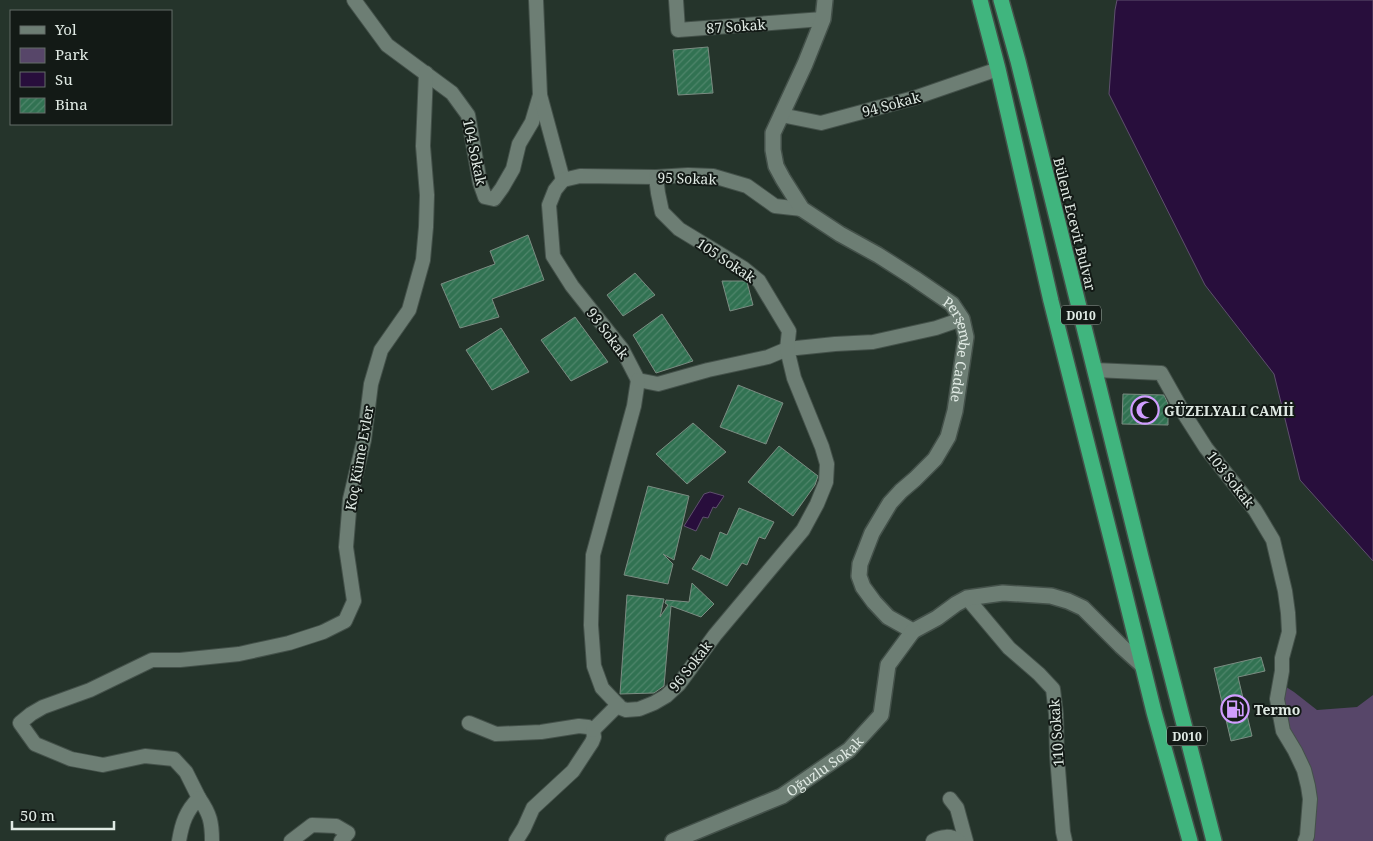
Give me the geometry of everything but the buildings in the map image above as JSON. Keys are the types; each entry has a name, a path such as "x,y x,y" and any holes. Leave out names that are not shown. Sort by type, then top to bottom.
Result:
{"highway":[{"path":"980,0 998,69 1051,301 1133,630 1190,841"},
{"name":"Bülent Ecevit Bulvar","path":"1002,0 1214,841"}],"main road":[{"name":"Perşembe Cadde","path":"825,0 823,19 806,64 772,133 772,150 776,166 802,209 840,234 878,255 952,304 962,318 966,337 962,374 948,437 935,460 890,503 872,533 860,564 859,576 863,587 874,602 888,616 913,631"},
{"path":"913,631 967,598 1003,593 1050,596 1083,608 1142,665"},
{"name":"Oğuzlu Sokak","path":"673,841 782,796 849,750 881,715 888,665 913,631"}],"street":[{"name":"104 Sokak","path":"354,0 387,45 452,93 468,115 480,183 486,197 494,199 513,169 519,144 532,122 540,95"},
{"path":"536,0 540,95 563,180"},
{"name":"87 Sokak","path":"676,0 678,30 823,19"},
{"name":"94 Sokak","path":"781,114 821,123 914,98 998,69"},
{"name":"Koç Küme Evler","path":"212,841 208,811 186,772 174,759 145,756 103,764 71,759 35,744 20,723 43,707 90,690 152,660 180,660 239,654 289,643 323,632 345,621 354,601 346,547 350,499 364,440 371,384 381,350 409,310 423,260 427,194 423,146 426,73"},
{"name":"95 Sokak","path":"563,180 580,176 714,176 748,186 775,206 802,209"},
{"name":"105 Sokak","path":"656,177 662,212 679,228 743,268 759,281 789,331 787,349"},
{"name":"93 Sokak","path":"563,180 555,190 549,204 553,256 572,286 622,349 638,380"},
{"path":"516,841 533,808 572,771 592,742 594,730 618,705 602,688 594,666 591,625 593,555 634,406 638,380 658,384 708,370 768,358 787,349 873,342 936,328 962,318"},
{"name":"96 Sokak","path":"618,705 626,710 639,709 666,696 679,684 715,635 803,530 817,504 826,482 827,464 822,446 794,378 787,349"},
{"name":"103 Sokak","path":"1095,370 1160,373 1182,412 1206,448 1256,510 1273,540 1285,591 1289,632 1282,658 1282,671 1277,700 1283,731 1304,770 1308,786 1310,799 1305,841"},
{"name":"110 Sokak","path":"967,598 1009,648 1053,689 1065,841"},
{"path":"469,723 496,734 541,732 579,726 594,730"},
{"path":"179,841 182,824 190,807 199,798"},
{"path":"950,799 957,808 966,841"},
{"path":"291,841 312,825 336,826 348,833 341,841"},
{"path":"933,841 938,838 953,837 959,841"}],"green space":[{"path":"1280,683 1317,710 1357,707 1373,695 1373,841 1305,841 1310,799 1283,731"}],"water":[{"path":"1117,0 1373,0 1373,561 1300,480 1274,374 1205,285 1109,94"},
{"path":"710,492 724,496 716,508 713,507 708,518 703,517 696,531 684,526 704,494"}],"place":[{"name":"GÜZELYALI CAMİİ","path":"1145,410"},
{"name":"Termo","path":"1235,709"}]}
